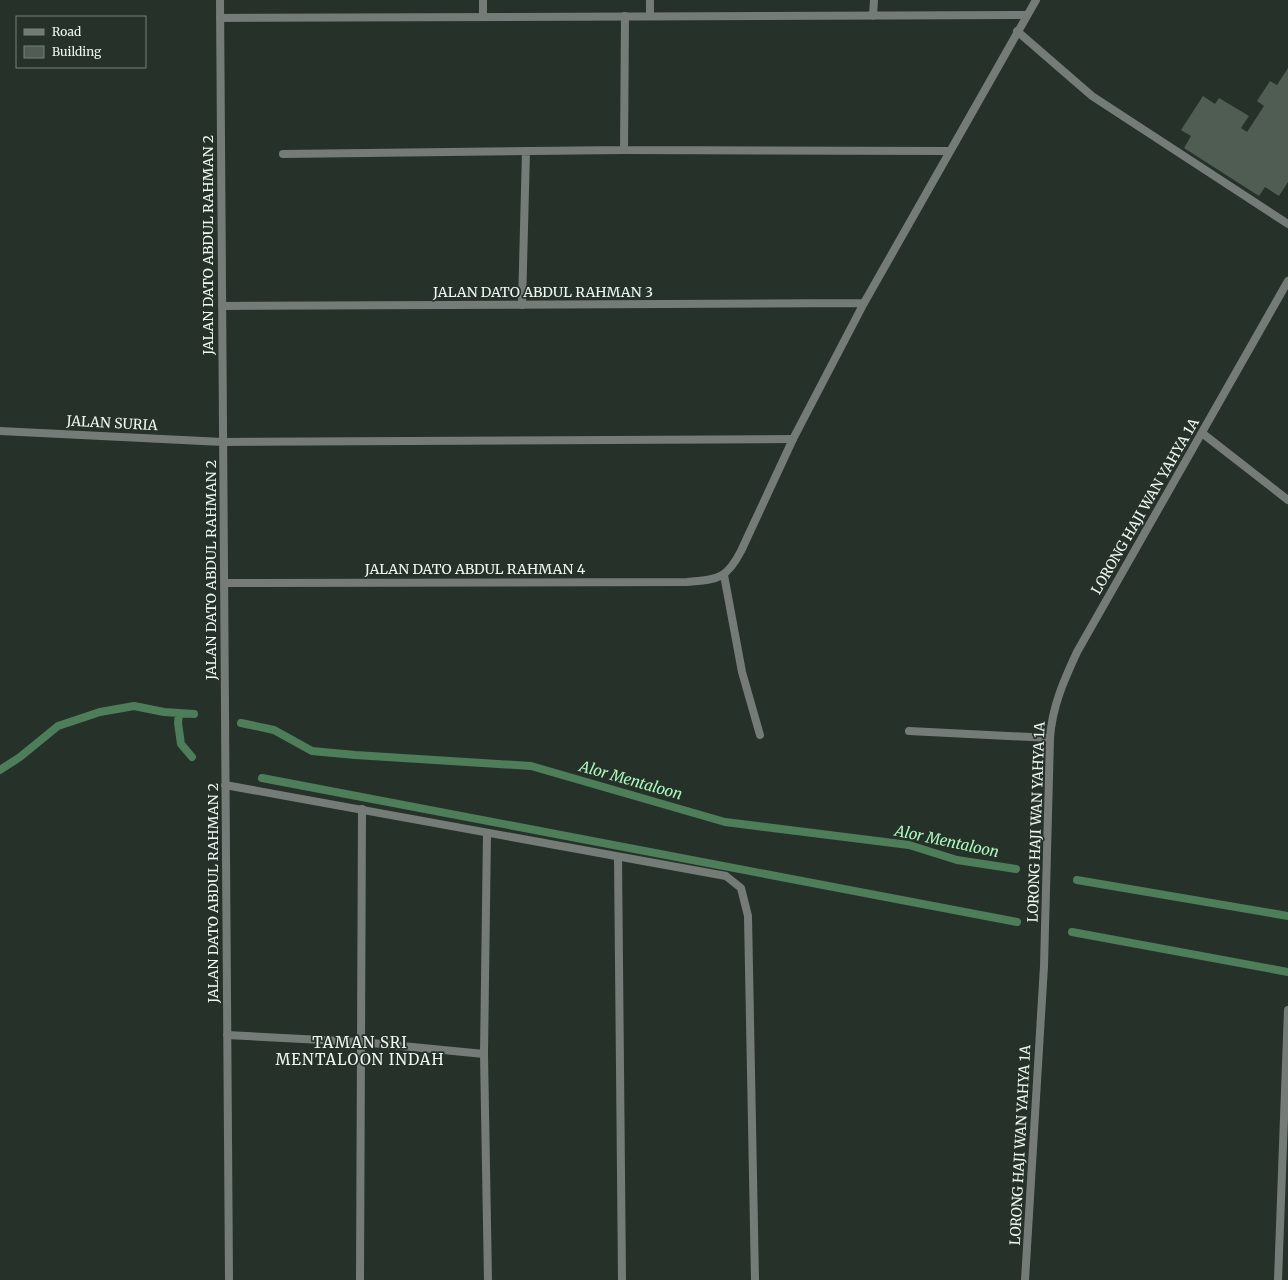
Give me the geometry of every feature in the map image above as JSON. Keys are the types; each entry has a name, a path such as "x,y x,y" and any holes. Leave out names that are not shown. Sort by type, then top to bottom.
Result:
{"street":[{"name":"JALAN DATO ABDUL RAHMAN 2","path":"220,0 229,1280"},
{"path":"483,0 483,17"},
{"path":"650,0 650,16"},
{"path":"873,16 874,0"},
{"path":"760,735 742,672 724,575 734,565 793,439 864,303 1017,31 1036,0"},
{"path":"220,18 1027,15"},
{"path":"624,150 625,16"},
{"path":"1017,31 1092,96 1288,224"},
{"path":"284,154 624,150 949,152"},
{"path":"522,305 526,151"},
{"name":"LORONG HAJI WAN YAHYA 1A","path":"1026,1280 1044,966 1050,725 1055,702 1077,652 1288,281"},
{"name":"JALAN DATO ABDUL RAHMAN 3","path":"222,306 864,303"},
{"name":"JALAN SURIA","path":"0,431 223,442 793,439"},
{"path":"1202,433 1288,500"},
{"name":"JALAN DATO ABDUL RAHMAN 4","path":"224,582 687,582 710,580 724,575"},
{"path":"908,731 1050,738"},
{"path":"225,786 362,809 726,876 741,888 748,916 755,1280"},
{"path":"360,1280 362,809"},
{"path":"487,833 484,1054 488,1280"},
{"path":"618,857 622,1280"},
{"path":"1278,1280 1288,1010"},
{"path":"227,1035 361,1042 484,1054"}],"building":[{"path":"1288,68 1288,182 1279,196 1265,187 1259,196 1184,148 1191,136 1181,130 1203,96 1215,104 1219,98 1249,116 1241,128 1247,132 1264,106 1257,101 1270,81 1277,85"}],"waterway":[{"name":"Alor Mentaloon","path":"0,770 20,757 58,726 100,712 134,706 164,712 194,714"},
{"path":"179,713 178,723 181,744 192,757"},
{"name":"Alor Mentaloon","path":"241,723 274,730 312,751 531,766 725,822 909,845 957,860 1016,869"},
{"path":"262,778 1017,922"},
{"name":"Alor Mentaloon","path":"1077,880 1288,916"},
{"path":"1072,932 1288,972"}],"district":[{"name":"TAMAN SRI MENTALOON INDAH","path":"360,1050"}]}
